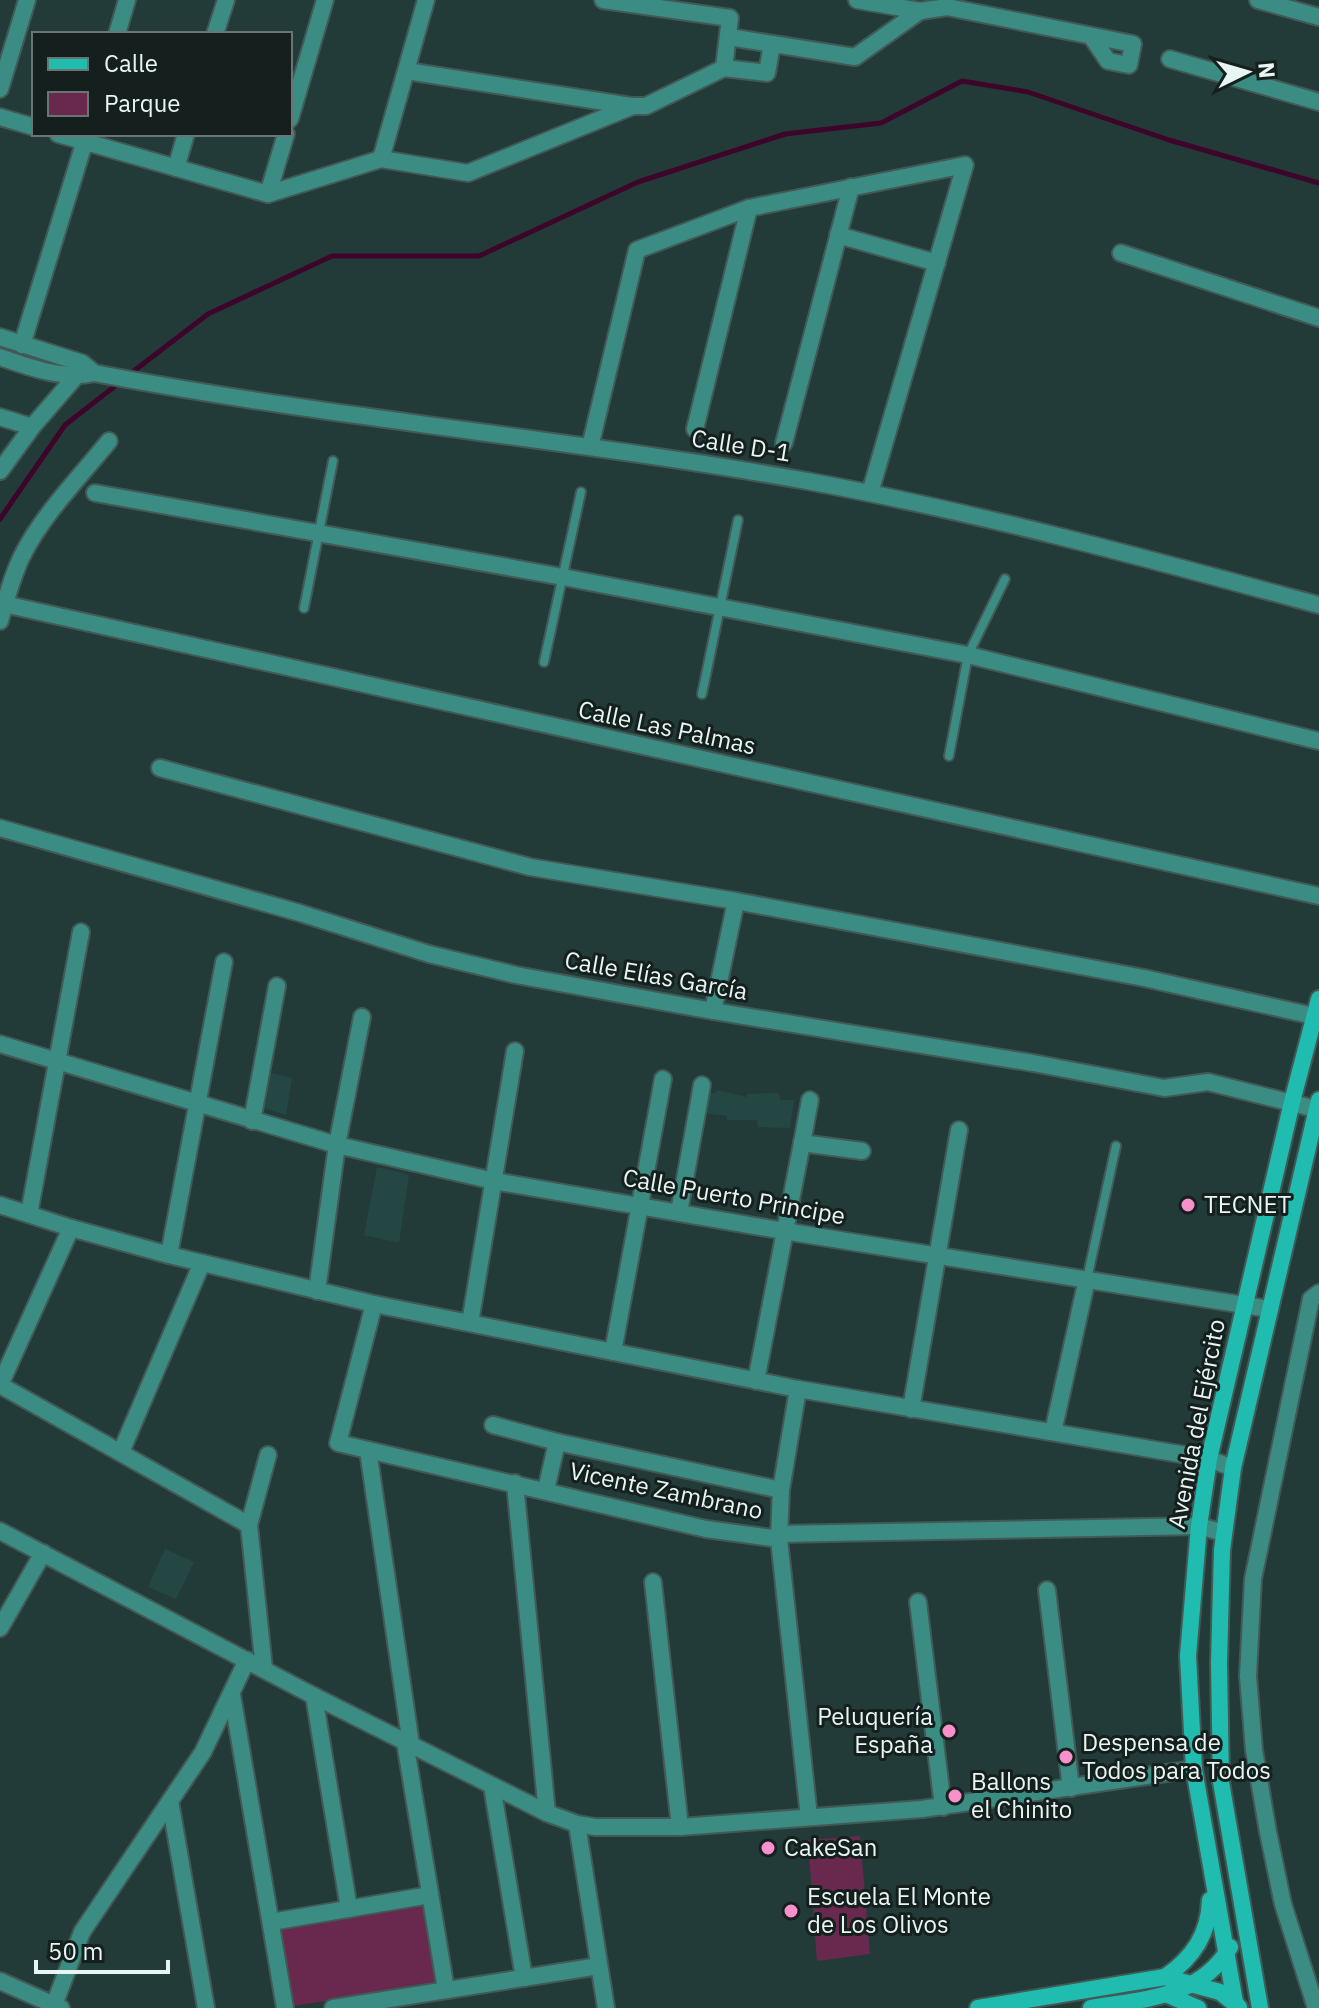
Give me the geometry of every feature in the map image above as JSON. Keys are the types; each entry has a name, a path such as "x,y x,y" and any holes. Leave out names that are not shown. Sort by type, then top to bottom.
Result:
{"main road":[{"name":"Avenida del Ejército","path":"1237,2006 1194,1769 1188,1656 1199,1526 1209,1459 1319,999"},
{"name":"Avenida del Ejército","path":"1260,2008 1221,1782 1219,1663 1224,1533 1233,1468 1317,1104"},
{"path":"1165,1977 1185,1964 1200,1942 1209,1917 1212,1875"},
{"path":"1091,2008 1168,1995 1196,1983 1226,1953 1238,1932 1243,1914"},
{"path":"978,2008 1165,1977 1220,1992 1237,2006"},
{"path":"1168,1995 1198,2008"}],"street":[{"path":"0,89 27,0"},
{"path":"118,32 127,0"},
{"path":"216,32 226,0"},
{"path":"292,112 325,0"},
{"path":"381,159 426,0"},
{"path":"603,0 713,8 730,18 724,68"},
{"path":"857,0 920,11 947,7 1091,36"},
{"path":"1258,0 1319,17"},
{"path":"729,37 855,57 920,11"},
{"path":"407,71 646,106 724,68 767,73 772,44"},
{"path":"1170,59 1319,102"},
{"path":"22,345 86,138 268,194 381,159 468,173 633,106"},
{"path":"0,117 32,126"},
{"path":"176,168 185,136"},
{"path":"268,194 285,136"},
{"path":"590,447 637,250 749,208 965,165 870,493"},
{"path":"784,443 851,187"},
{"path":"695,429 749,208"},
{"path":"838,235 937,263"},
{"path":"1121,253 1319,318"},
{"path":"0,337 82,363 86,374"},
{"path":"0,357 34,368 86,374"},
{"path":"0,471 32,427 86,374"},
{"name":"Calle D-1","path":"86,374 590,447 870,493 1046,531 1319,605"},
{"path":"0,417 32,427"},
{"path":"0,621 24,553 37,531 109,441"},
{"path":"95,493 563,577 968,655 1319,741"},
{"name":"Calle Las Palmas","path":"4,604 1319,896"},
{"path":"160,768 530,867 736,901 1144,978 1314,1016"},
{"name":"Calle Elías García","path":"0,828 300,913 468,965 713,1011 1033,1063 1164,1088 1208,1082 1292,1102 1317,1104"},
{"path":"713,1011 736,901"},
{"path":"29,1214 81,932"},
{"path":"169,1255 224,962"},
{"path":"252,1121 277,986"},
{"path":"317,1291 337,1145 362,1017"},
{"name":"Calle Puerto Principe","path":"0,1044 337,1145 494,1181 1269,1309"},
{"path":"470,1323 515,1051"},
{"path":"613,1352 663,1079"},
{"path":"679,1212 702,1085"},
{"path":"756,1381 810,1100"},
{"path":"911,1409 959,1130"},
{"path":"802,1143 862,1151"},
{"path":"0,1205 169,1255 374,1304 798,1389 1209,1459 1233,1468"},
{"path":"71,1228 0,1385 249,1525"},
{"path":"121,1452 202,1263"},
{"path":"1053,1432 1087,1279"},
{"path":"1316,2008 1283,1904 1268,1832 1254,1750 1248,1676 1253,1579 1311,1299 1319,1293"},
{"name":"Vicente Zambrano","path":"374,1304 338,1443 706,1529 779,1537 1199,1526 1224,1533"},
{"path":"798,1389 781,1490 779,1537 809,1817"},
{"path":"493,1425 557,1442 781,1490"},
{"path":"546,1490 557,1442"},
{"path":"368,1450 408,1744 446,1990"},
{"path":"264,1669 249,1525 268,1455"},
{"path":"515,1483 547,1813"},
{"path":"0,1531 408,1744 547,1813 577,1824 617,1829 680,1827 943,1807 1194,1769"},
{"path":"0,1628 43,1553"},
{"path":"653,1582 680,1827"},
{"path":"1047,1590 1071,1788"},
{"path":"918,1602 943,1807"},
{"path":"0,1981 58,2006 82,1932 203,1752 247,1660"},
{"path":"232,1695 285,2008"},
{"path":"314,1696 349,1909"},
{"path":"492,1786 524,1978"},
{"path":"170,1801 206,2008"},
{"path":"577,1824 606,2008"},
{"path":"271,1922 430,1895"},
{"path":"333,2008 369,2005 599,1966"}],"lane":[{"path":"304,608 333,461"},
{"path":"544,662 581,492"},
{"path":"702,694 738,520"},
{"path":"949,756 968,655 1005,579"},
{"path":"1087,1279 1116,1146"}],"shaded area":[{"path":"271,1073 292,1078 286,1115 265,1108"},
{"path":"717,1090 747,1097 747,1094 779,1093 780,1100 794,1100 790,1128 758,1127 757,1120 727,1120 727,1116 697,1112 700,1093 715,1093"},
{"path":"377,1167 409,1175 399,1243 364,1235"},
{"path":"165,1549 194,1562 176,1599 148,1587"}],"green space":[{"path":"860,1836 870,1954 817,1961 808,1840"},
{"path":"425,1903 438,1984 293,2006 279,1930"}],"waterway":[{"path":"130,374 208,314 332,256 479,256 638,182 785,134 881,123 962,81 1028,92 1169,140 1319,183"},
{"path":"0,519 65,425 119,383"}],"place":[{"name":"TECNET","path":"1188,1205"},
{"name":"Peluquería España","path":"949,1731"},
{"name":"Despensa de Todos para Todos","path":"1066,1757"},
{"name":"Ballons el Chinito","path":"955,1796"},
{"name":"CakeSan","path":"768,1848"},
{"name":"Escuela El Monte de Los Olivos","path":"791,1911"}]}
